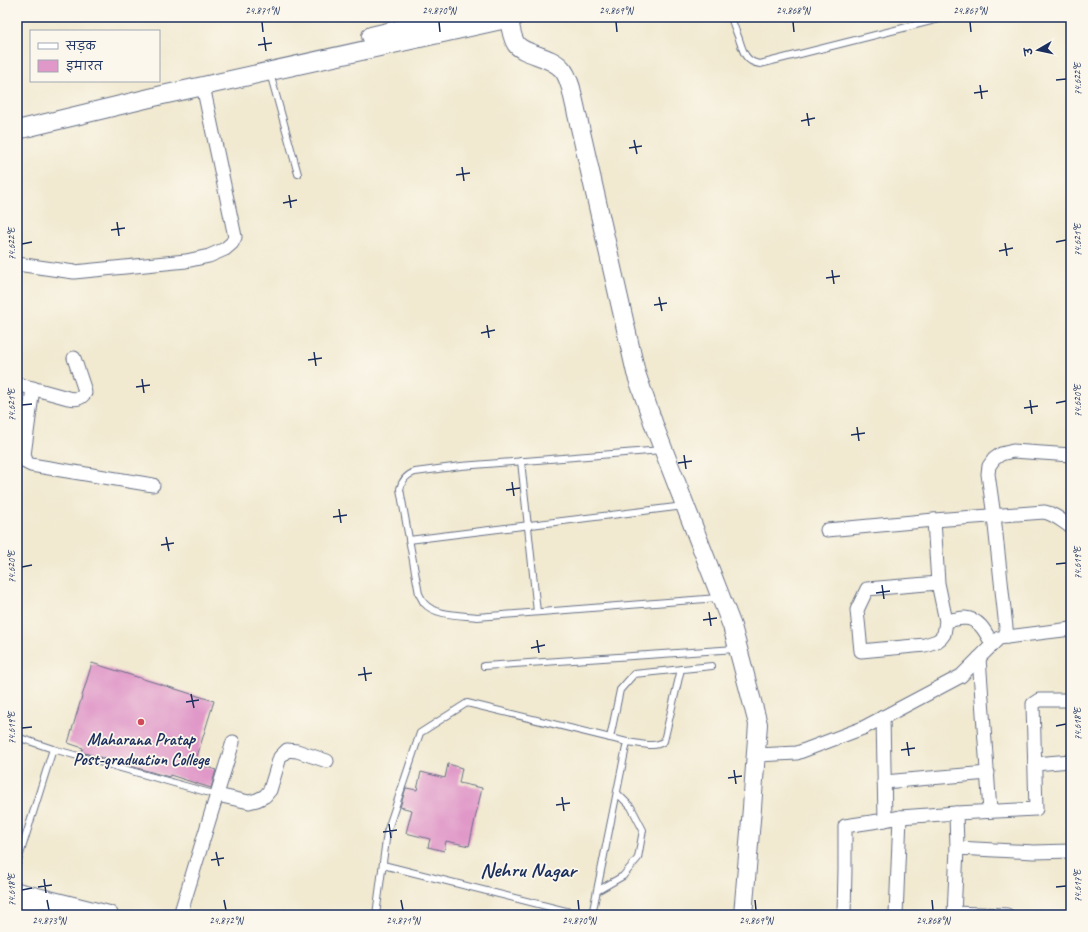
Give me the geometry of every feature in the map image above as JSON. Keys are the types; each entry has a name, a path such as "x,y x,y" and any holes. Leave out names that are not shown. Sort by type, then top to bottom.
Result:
{"main road":[{"path":"17,123 451,17"},
{"path":"17,130 203,86 511,17 516,43 519,47 549,58 564,70 571,88 636,373 663,449 732,626 758,724 743,915"},
{"path":"17,892 109,915"},
{"path":"17,910 37,915"}],"street":[{"path":"17,264 74,272 186,262 209,256 225,249 232,243 235,237 203,86"},
{"path":"17,384 68,398 76,399 82,397 85,393 84,388 74,358"},
{"path":"33,388 24,455 27,463 31,465 153,485"},
{"path":"1007,637 988,474 989,466 994,459 1002,454 1013,451 1071,455"},
{"path":"827,530 1044,512 1051,513 1071,527"},
{"path":"934,520 938,583 946,621 944,634 937,641 925,645 861,652 857,610 867,589 938,583"},
{"path":"946,621 965,618 973,620 985,631 992,644"},
{"path":"756,755 797,753 863,728 961,676 999,638 1071,629"},
{"path":"979,658 990,811"},
{"path":"844,915 846,869 845,826 900,817 1036,809 1033,704 1039,700 1071,700"},
{"path":"883,717 885,820"},
{"path":"180,915 233,742"},
{"path":"217,795 249,802 265,796 270,790 280,757 287,750 297,751 327,761"},
{"path":"1035,764 1071,761"},
{"path":"884,782 988,773"},
{"path":"956,813 957,848 954,914 1007,915"},
{"path":"896,915 900,817"},
{"path":"957,848 1034,852 1071,852"}],"lane":[{"path":"731,17 744,53 749,60 760,64 947,17"},
{"path":"270,71 298,174"},
{"path":"663,449 461,466 414,472 409,474 404,478 400,489 419,594 425,604 442,613 477,617 721,598"},
{"path":"521,461 537,612"},
{"path":"409,540 685,506"},
{"path":"484,666 738,649"},
{"path":"610,738 620,690 634,674 712,666"},
{"path":"376,915 387,832 420,734 467,703 627,742 654,746 659,745 664,741 681,669"},
{"path":"17,737 53,749 217,795"},
{"path":"592,915 627,742"},
{"path":"17,864 53,749"},
{"path":"597,891 623,876 638,858 643,830 631,807 616,793"},
{"path":"383,865 582,915"}],"building":[{"name":"Maharana Pratap Post-graduation College","path":"92,663 214,701 195,763 216,770 211,788 170,775 169,777 81,752 83,748 68,743"},
{"path":"448,764 462,768 459,783 482,788 469,846 446,841 444,851 428,847 430,839 406,833 412,810 400,807 406,788 417,790 421,772 445,778"}],"place":[{"name":"Maharana Pratap Post-graduation College","path":"141,722"}],"district":[{"name":"Nehru Nagar","path":"528,870"}]}
